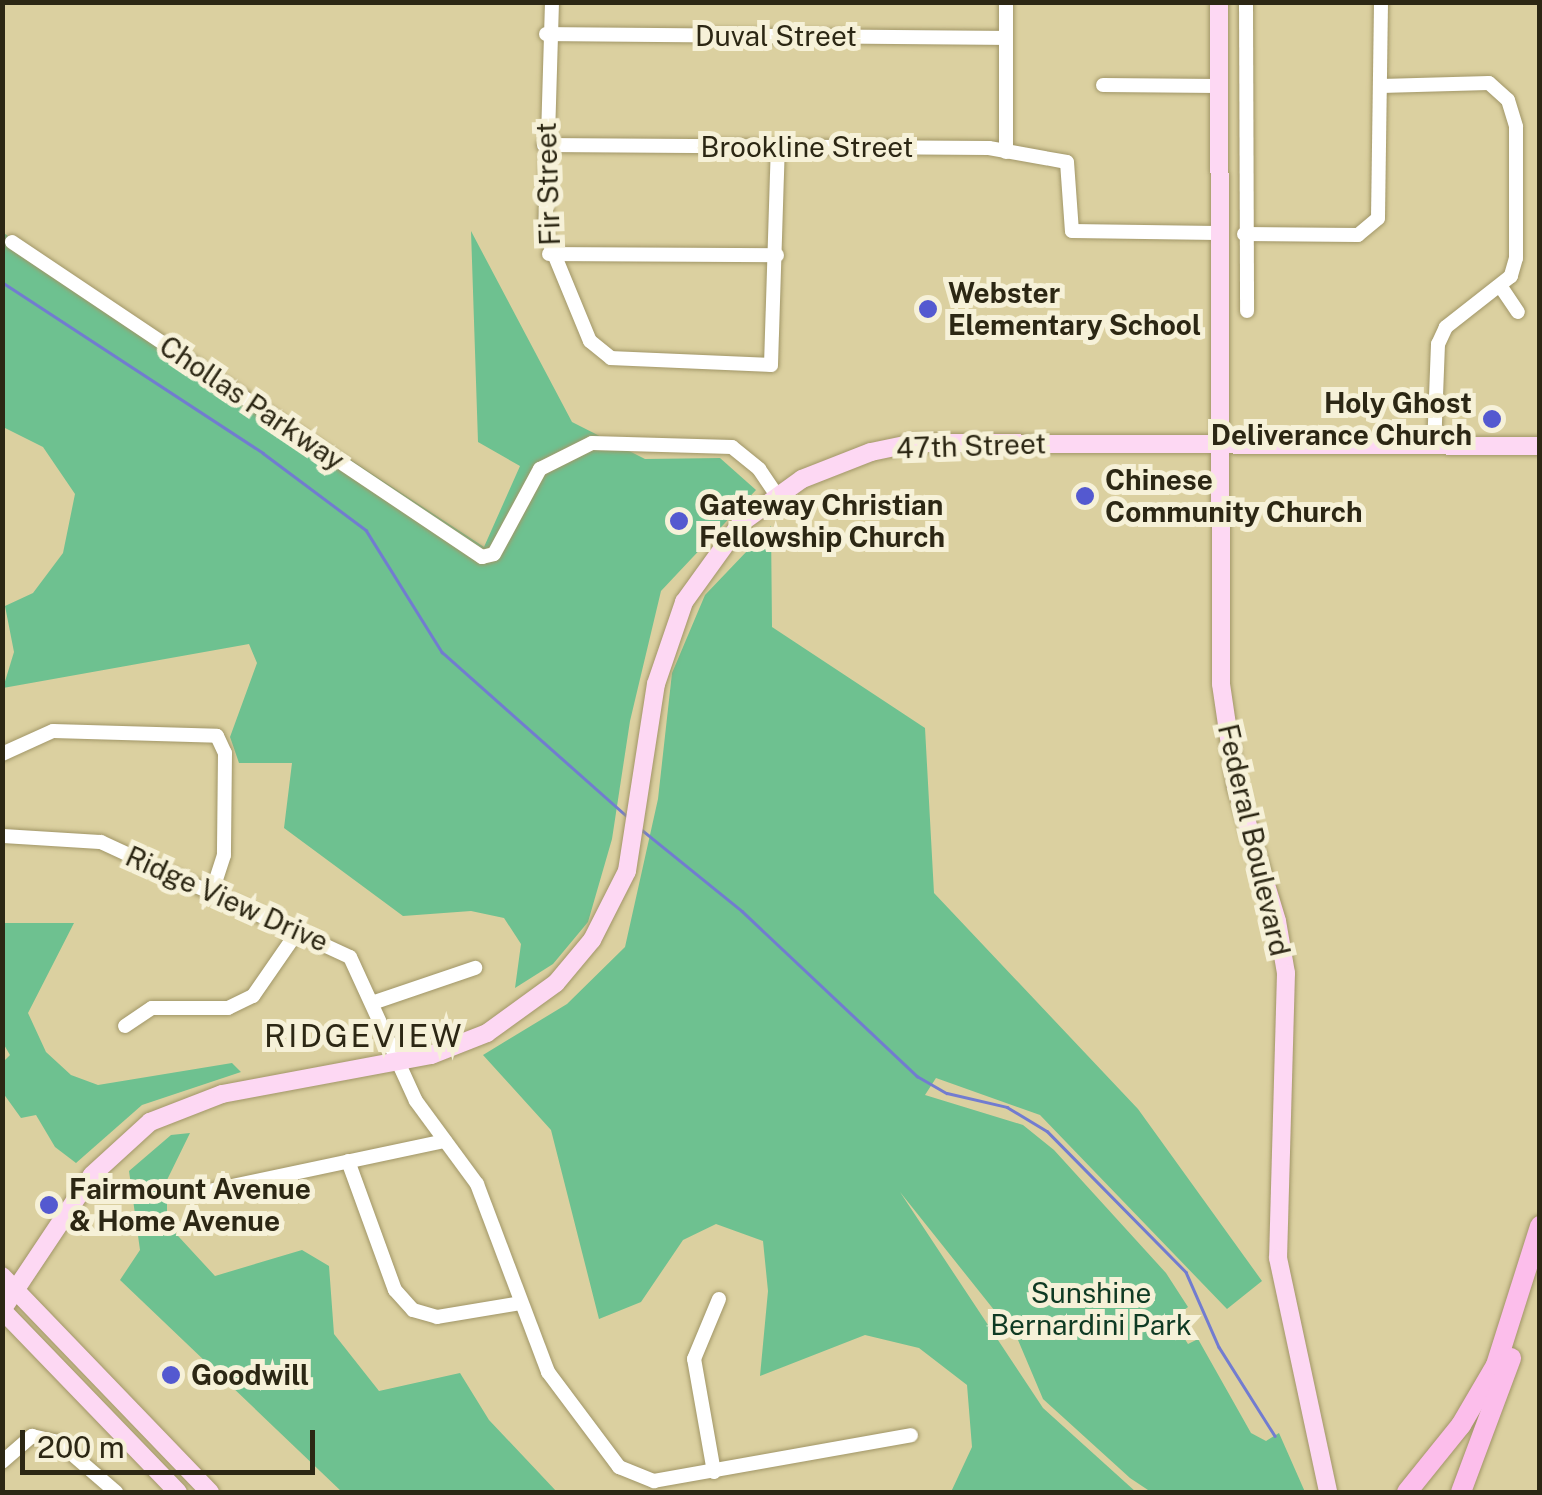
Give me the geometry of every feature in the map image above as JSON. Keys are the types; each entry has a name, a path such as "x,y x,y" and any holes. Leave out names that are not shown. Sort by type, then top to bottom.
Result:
{"highway":[{"path":"1408,1492 1462,1426 1496,1365 1540,1226"},
{"path":"1461,1492 1512,1354 1540,1244"}],"main road":[{"name":"Federal Boulevard","path":"1218,2 1217,444 1228,749 1286,973 1278,1258 1328,1492"},
{"name":"47th Street","path":"2,1310 20,1292 92,1175 150,1122 222,1094 399,1062 487,1033 534,1004 606,918 634,843 663,654 684,602 718,550 776,496 840,462 914,443 1540,446"},
{"path":"2,1276 210,1492"},
{"path":"2,1310 178,1492"}],"street":[{"name":"Fir Street","path":"552,2 546,34 544,144 549,254 602,352 628,363 772,365 777,256"},
{"path":"1006,2 1006,152"},
{"path":"1246,2 1247,311"},
{"path":"1244,234 1358,234 1380,211 1381,2"},
{"name":"Duval Street","path":"546,34 1006,38"},
{"path":"1380,86 1490,83 1508,100 1516,127 1516,258 1500,288 1466,310 1438,344 1434,446"},
{"path":"1102,86 1218,86"},
{"name":"Brookline Street","path":"544,144 1006,152 1067,162 1072,231 1217,233"},
{"path":"549,254 777,256 778,147"},
{"name":"Chollas Parkway","path":"12,242 473,553 494,554 540,470 592,443 732,448 759,470 776,496"},
{"path":"1500,288 1518,312"},
{"path":"2,754 53,731 210,734 225,754 224,856 212,891"},
{"name":"Ridge View Drive","path":"2,836 101,842 350,958 375,1002 416,1102 477,1184 555,1386 619,1468 654,1481 911,1435"},
{"path":"125,1026 152,1008 228,1008 253,996 298,931"},
{"path":"375,1002 475,968"},
{"path":"214,1190 445,1142"},
{"path":"348,1162 394,1290 413,1310 437,1317 522,1304"},
{"path":"714,1472 694,1359 718,1299"},
{"path":"2,1462 32,1436 58,1442 116,1492"}],"green space":[{"path":"471,231 572,422 645,459 720,458 756,490 661,591 630,721 612,839 588,922 553,964 515,988 521,944 504,918 471,911 403,916 284,828 292,763 239,763 230,737 257,663 249,644 3,688 14,652 5,606 33,593 63,553 75,494 43,447 3,427 2,232 484,547 520,466 478,442"},
{"name":"Sunshine Bernardini Park","path":"771,526 772,627 925,728 934,893 1138,1109 1262,1281 1227,1309 1040,1115 936,1078 925,1095 1023,1125 1054,1150 1166,1273 1188,1307 1172,1319 1188,1344 1198,1339 1251,1433 1266,1441 1279,1433 1305,1492 1151,1492 1130,1478 1043,1399 1018,1340 900,1192 1043,1408 1136,1492 951,1492 972,1447 967,1385 919,1348 865,1335 760,1376 768,1291 763,1241 716,1224 683,1240 641,1302 599,1319 551,1130 483,1055 567,1004 625,947 658,799 672,673 705,595"},
{"path":"3,923 74,923 28,1013 46,1052 71,1075 98,1085 232,1063 241,1072 142,1105 76,1163 55,1147 36,1115 21,1118 3,1093 3,1062 10,1055 3,1043"},
{"path":"190,1133 167,1180 167,1224 215,1276 302,1250 329,1266 334,1334 379,1391 460,1373 489,1420 557,1492 342,1492 120,1280 140,1250 129,1171 171,1135"}],"waterway":[{"path":"2,282 263,453 366,530 442,652 629,818"},
{"path":"642,830 742,911 917,1076 947,1093 1007,1107 1047,1131 1186,1272 1219,1347 1275,1436"}],"place":[{"name":"Webster Elementary School","path":"928,309"},
{"name":"Holy Ghost Deliverance Church","path":"1492,419"},
{"name":"Chinese Community Church","path":"1085,496"},
{"name":"Gateway Christian Fellowship Church","path":"679,521"},
{"name":"Fairmount Avenue & Home Avenue","path":"49,1205"},
{"name":"Goodwill","path":"171,1375"}],"district":[{"name":"RIDGEVIEW","path":"364,1036"}]}
